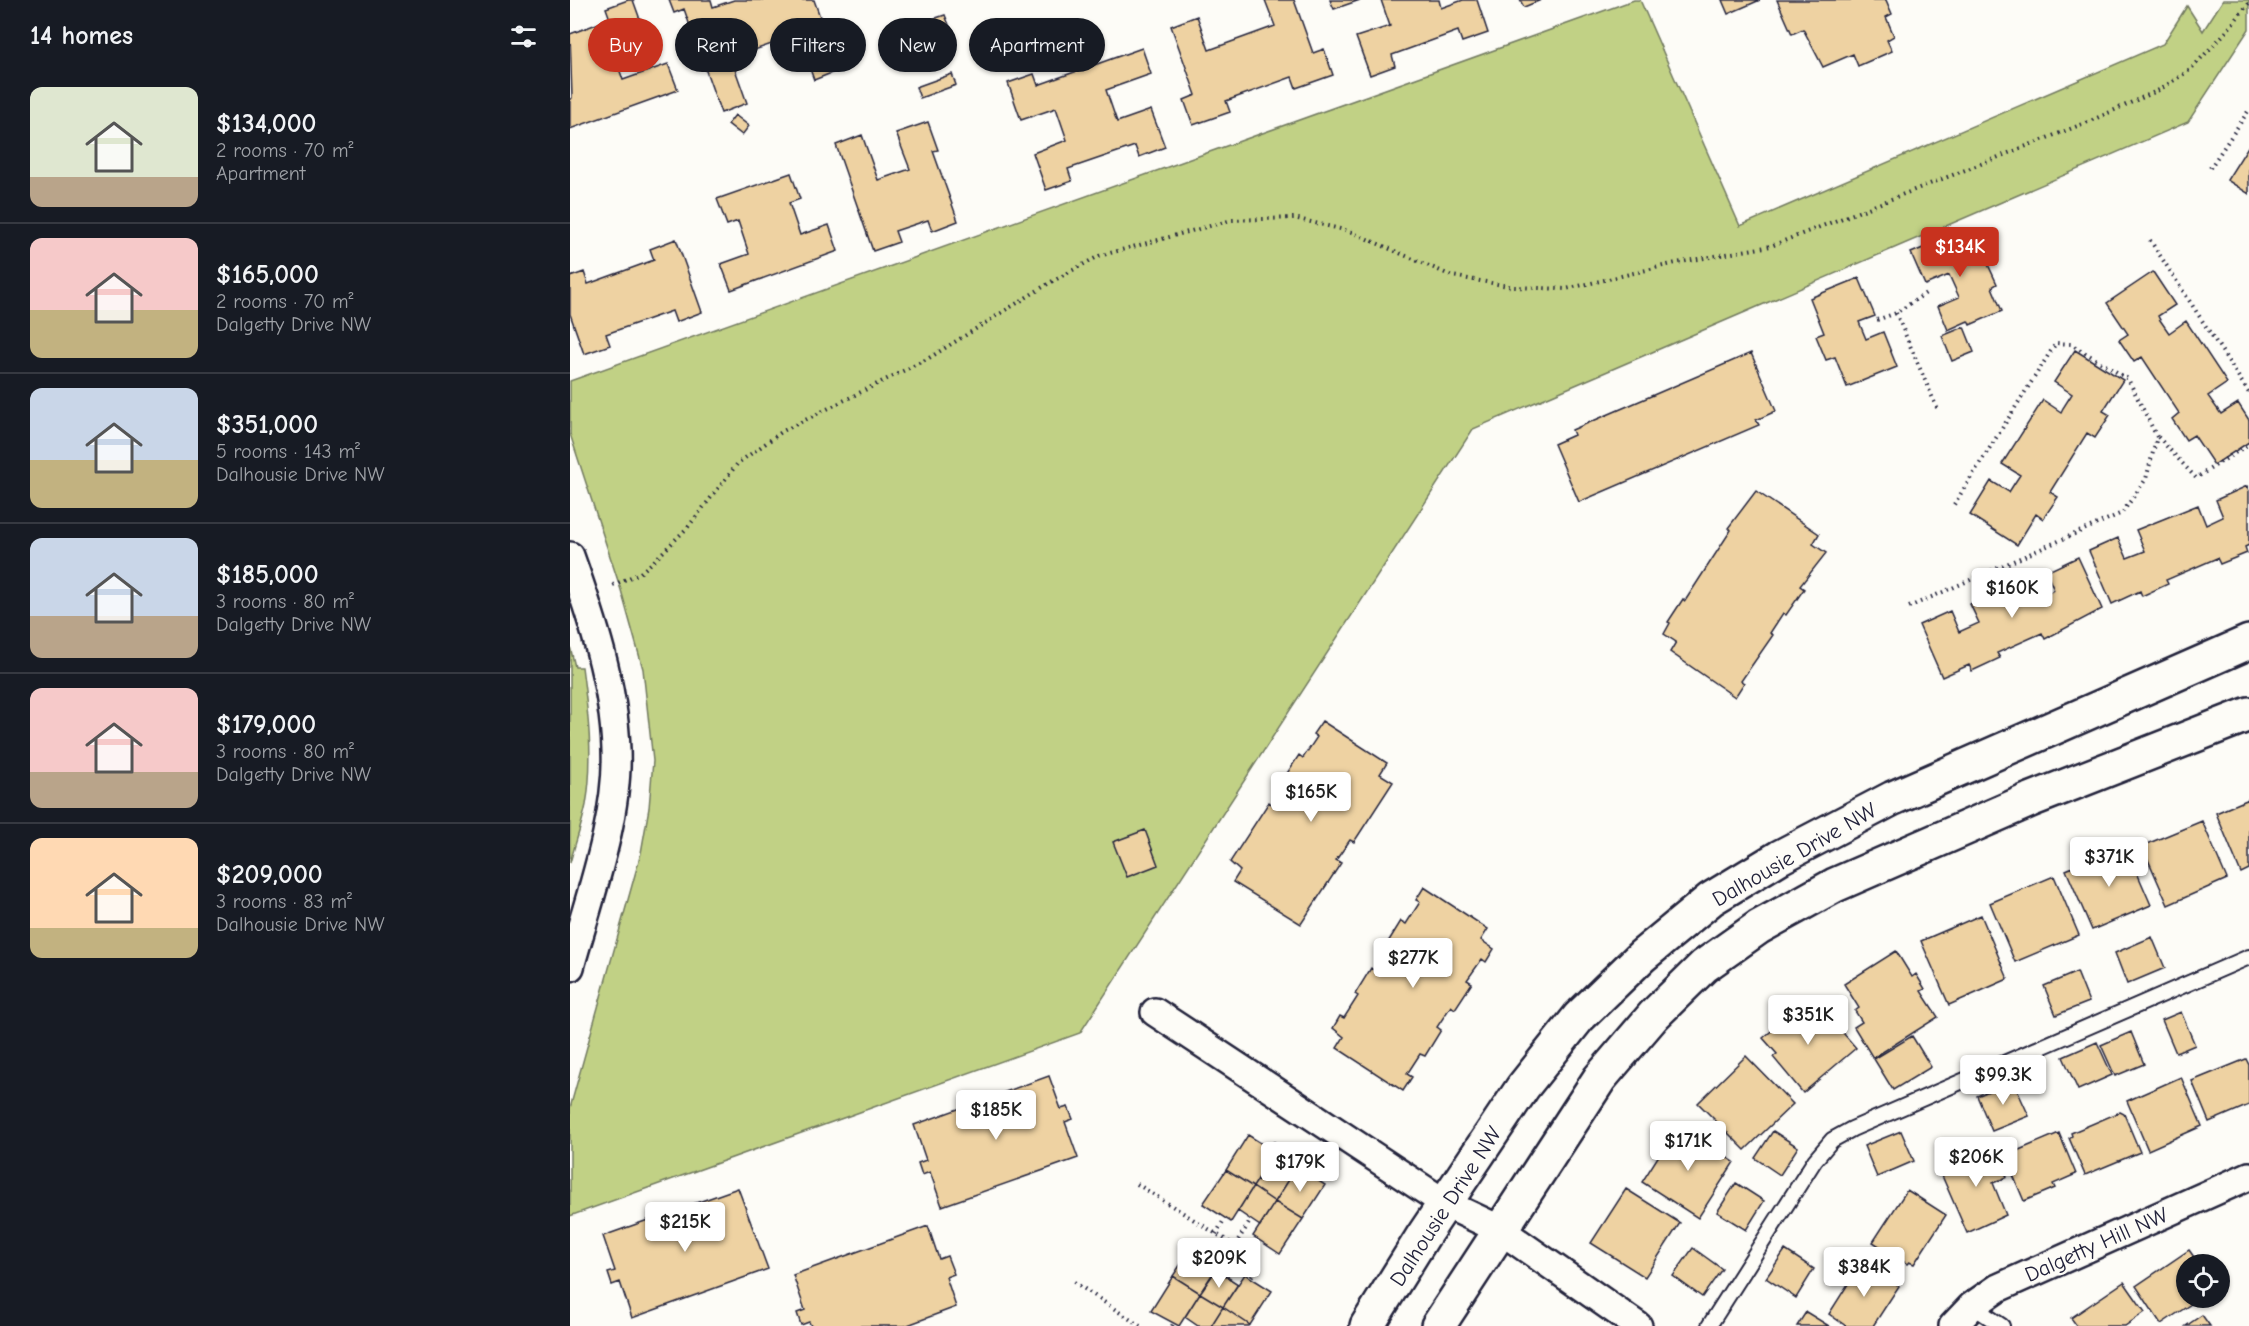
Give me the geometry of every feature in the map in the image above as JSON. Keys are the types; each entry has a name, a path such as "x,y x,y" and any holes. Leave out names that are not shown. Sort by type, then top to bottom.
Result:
{"street":[{"path":"570,556 606,672 616,750 610,816 570,967"},
{"name":"Dalhousie Drive NW","path":"1367,1326 1523,1087 1579,1017 1642,956 1711,899 1780,857 1893,798 2249,642"},
{"name":"Dalhousie Drive NW","path":"1438,1326 1499,1229 1600,1078 1704,966 1759,927 1846,880 2030,800 2249,714"},
{"path":"1155,1012 1446,1204 1499,1229 1638,1326"},
{"name":"Dalgetty Hill NW","path":"1953,1326 1972,1306 1998,1288 2249,1176"}],"lane":[{"path":"1709,1326 1815,1160 1832,1140 1852,1129 2249,957"},
{"path":"1972,1306 2002,1326"}],"path":[{"path":"613,585 640,573 654,561 688,527 738,463 783,431 929,358 1051,282 1099,256 1232,219 1294,218 1349,231 1452,276 1514,287 1566,290 1676,262 1771,246 2088,122 2159,90 2190,70 2226,32 2249,3"},
{"path":"2210,168 2249,110"},
{"path":"2150,240 2249,393"},
{"path":"1877,320 1896,313 1926,293"},
{"path":"1896,313 1937,408"},
{"path":"1953,506 2056,343 2071,344 2128,379 2157,437 2196,478 2249,444"},
{"path":"1909,608 2122,513 2146,478 2157,437"},
{"path":"1270,1149 1274,1143 1292,1155 1306,1165 1302,1171"},
{"path":"1281,1172 1300,1143"},
{"path":"1137,1184 1261,1262 1251,1277"},
{"path":"1216,1234 1226,1218"},
{"path":"1235,1245 1251,1220"},
{"path":"1217,1255 1227,1240"},
{"path":"1229,1278 1258,1240"},
{"path":"1074,1282 1140,1326"}],"green space":[{"path":"1634,0 1640,0 1740,226 2163,44 2187,6 2203,31 2223,0 2249,0 2249,29 2188,122 1473,429 1080,1033 570,1216 570,1108 641,853 649,808 653,761 643,669 621,590 570,434 570,381"},
{"path":"570,646 575,667 582,667 588,718 590,770 583,819 570,863"}],"building":[{"path":"633,0 640,18 610,18 606,8"},
{"path":"669,0 711,0 713,7 734,0 814,0 820,18 770,18 770,45 758,49 758,18 687,18 684,9 674,13"},
{"path":"1265,0 1294,0 1313,53 1324,49 1333,75 1296,88 1292,77 1226,101 1230,112 1193,125 1184,100 1196,95 1171,26 1197,16 1209,50 1275,26"},
{"path":"1330,0 1360,0 1334,9"},
{"path":"1381,0 1439,0 1441,8 1463,0 1477,0 1488,33 1462,42 1458,31 1392,55 1395,66 1370,75 1356,37 1390,26"},
{"path":"1520,0 1541,0 1524,7"},
{"path":"1722,0 1760,0 1728,14"},
{"path":"1777,0 1886,0 1892,14 1886,17 1894,36 1887,40 1892,51 1858,66 1853,54 1823,67 1803,29 1792,34"},
{"path":"588,27 588,72 620,72 623,80 646,72 663,72 663,66 668,64 678,90 570,129 570,99 572,98 570,34"},
{"path":"1142,48 1151,74 1106,90 1117,122 1151,110 1165,147 1139,157 1135,146 1068,169 1072,181 1046,190 1033,153 1067,140 1056,108 1021,120 1008,83 1034,74 1038,85 1075,72 1105,72 1105,61"},
{"path":"706,72 736,72 747,103 721,113"},
{"path":"811,72 834,72 814,80"},
{"path":"952,74 956,85 920,98 916,87"},
{"path":"735,115 749,126 742,135 728,124"},
{"path":"928,122 938,150 933,151 958,221 932,231 928,220 895,231 899,242 873,251 836,145 862,135 878,180 910,169 896,133"},
{"path":"2249,145 2249,194 2227,180"},
{"path":"791,173 800,199 789,203 800,235 829,225 838,251 731,290 721,264 749,254 738,221 727,225 717,199"},
{"path":"1969,229 1982,259 1985,258 1997,284 1992,287 2002,311 1970,325 1968,321 1948,330 1938,306 1959,297 1949,275 1925,285 1911,253"},
{"path":"676,239 702,312 676,322 672,311 606,334 610,345 584,354 570,314 570,277 584,272 588,284 654,260 650,249"},
{"path":"2153,272 2175,305 2158,316 2160,320 2169,333 2186,321 2227,383 2208,396 2221,414 2238,403 2249,420 2249,442 2214,465 2194,435 2186,440 2172,419 2179,413 2142,357 2134,362 2119,340 2128,334 2107,303"},
{"path":"1859,278 1875,316 1859,322 1866,339 1883,332 1897,367 1847,387 1835,357 1826,360 1816,336 1824,333 1810,298"},
{"path":"1964,327 1974,352 1952,361 1942,336"},
{"path":"2075,350 2123,380 2103,411 2110,415 2095,438 2087,433 2050,492 2058,497 2043,519 2036,514 2017,545 1970,515 1991,481 2009,492 2020,475 2002,464 2043,400 2061,412 2072,394 2054,382"},
{"path":"1751,353 1776,411 1756,420 1759,425 1579,502 1554,444 1574,435 1572,430"},
{"path":"2247,486 2249,491 2249,545 2245,547 2247,553 2220,564 2217,558 2166,580 2168,584 2142,596 2140,591 2112,604 2089,551 2118,538 2127,558 2145,551 2136,530 2198,505 2206,525 2223,517 2216,500"},
{"path":"1756,491 1819,534 1813,544 1826,553 1800,586 1804,589 1786,615 1783,613 1770,633 1773,635 1741,681 1744,683 1735,697 1670,652 1676,642 1664,634 1670,623 1668,622 1683,599 1685,601 1731,530 1728,528"},
{"path":"2078,557 2102,609 2045,639 2042,633 1997,653 2000,658 1972,671 1969,665 1942,677 1919,625 1950,611 1959,632 1979,623 1970,604 2027,576 2037,597 2046,594 2054,590 2046,572"},
{"path":"1322,721 1387,763 1380,774 1393,782 1354,842 1350,840 1336,860 1341,863 1301,924 1233,882 1240,871 1230,862 1269,802 1273,805 1286,784 1282,781 1299,755 1303,758 1317,737 1313,734"},
{"path":"2249,799 2249,869 2241,873 2216,813"},
{"path":"2202,821 2227,879 2168,905 2142,846"},
{"path":"1145,830 1158,865 1127,877 1113,842"},
{"path":"2125,845 2151,905 2092,930 2066,870"},
{"path":"2054,876 2079,935 2015,962 1990,903"},
{"path":"1424,887 1488,929 1481,940 1494,949 1486,962 1482,959 1467,980 1472,983 1455,1009 1451,1006 1437,1027 1441,1030 1425,1056 1420,1054 1407,1074 1412,1077 1403,1091 1337,1048 1344,1037 1333,1028 1340,1016 1344,1018 1358,996 1355,994 1371,968 1375,971 1389,949 1385,947 1401,921 1406,924 1420,902 1416,900"},
{"path":"1981,915 2008,979 1949,1005 1921,941"},
{"path":"2152,937 2165,968 2127,984 2115,953"},
{"path":"1896,951 1912,977 1916,974 1925,989 1921,991 1938,1017 1873,1058 1854,1027 1862,1022 1855,1011 1859,1008 1844,984"},
{"path":"2077,972 2089,1002 2056,1015 2044,986"},
{"path":"1808,1000 1822,1016 1826,1013 1856,1048 1803,1093 1773,1057 1777,1054 1763,1038"},
{"path":"2181,1012 2195,1045 2176,1053 2162,1020"},
{"path":"2131,1032 2144,1064 2115,1076 2101,1045"},
{"path":"1912,1036 1931,1067 1893,1090 1874,1059"},
{"path":"2097,1042 2112,1075 2078,1090 2063,1057"},
{"path":"1746,1056 1793,1104 1745,1150 1698,1103"},
{"path":"2246,1059 2249,1065 2249,1105 2209,1122 2192,1081"},
{"path":"1049,1076 1061,1109 1068,1107 1073,1119 1065,1122 1078,1158 942,1206 930,1172 922,1175 918,1163 926,1160 914,1125"},
{"path":"2181,1077 2202,1126 2148,1150 2127,1101"},
{"path":"2013,1081 2029,1116 1992,1131 1977,1096"},
{"path":"2120,1112 2124,1114 2140,1152 2085,1175 2069,1138 2072,1136 2071,1133"},
{"path":"1678,1125 1734,1162 1698,1218 1642,1182"},
{"path":"1773,1131 1798,1147 1780,1175 1755,1158"},
{"path":"1901,1131 1914,1161 1877,1177 1864,1146"},
{"path":"2059,1133 2076,1174 2053,1184 2055,1188 2024,1201 2005,1156"},
{"path":"1248,1135 1275,1152 1253,1187 1226,1170"},
{"path":"1994,1146 2007,1177 1993,1183 2006,1215 1967,1233 1939,1169"},
{"path":"1268,1164 1290,1178 1275,1202 1253,1187"},
{"path":"1297,1167 1325,1185 1303,1219 1275,1202"},
{"path":"1226,1170 1253,1187 1231,1222 1203,1204"},
{"path":"1736,1183 1764,1201 1746,1230 1717,1212"},
{"path":"1253,1187 1275,1202 1260,1226 1238,1211"},
{"path":"738,1188 768,1269 632,1318 620,1282 612,1285 608,1273 615,1271 603,1236"},
{"path":"1626,1189 1680,1223 1645,1277 1591,1243"},
{"path":"1907,1190 1946,1215 1914,1264 1909,1262 1907,1264 1873,1242"},
{"path":"1275,1202 1303,1219 1280,1254 1253,1236"},
{"path":"928,1226 939,1259 947,1256 954,1274 946,1277 956,1307 905,1326 811,1326 809,1322 801,1325 797,1313 805,1310 793,1275"},
{"path":"1196,1241 1223,1258 1200,1293 1173,1276"},
{"path":"1693,1248 1722,1269 1702,1297 1673,1276"},
{"path":"1785,1250 1814,1269 1796,1298 1766,1278"},
{"path":"2176,1259 2176,1308 2185,1308 2161,1324 2136,1286"},
{"path":"1862,1262 1899,1286 1873,1326 1846,1326 1829,1314"},
{"path":"1216,1270 1238,1284 1223,1307 1200,1293"},
{"path":"1245,1274 1272,1291 1250,1325 1223,1307"},
{"path":"1173,1276 1200,1293 1179,1326 1151,1311"},
{"path":"2124,1282 2145,1312 2125,1326 2077,1326 2071,1318"},
{"path":"1200,1293 1223,1307 1211,1326 1198,1326 1185,1317"},
{"path":"1223,1307 1250,1325 1211,1326"},
{"path":"1806,1312 1829,1326 1797,1326"},
{"path":"2202,1315 2210,1326 2186,1326"}]}
